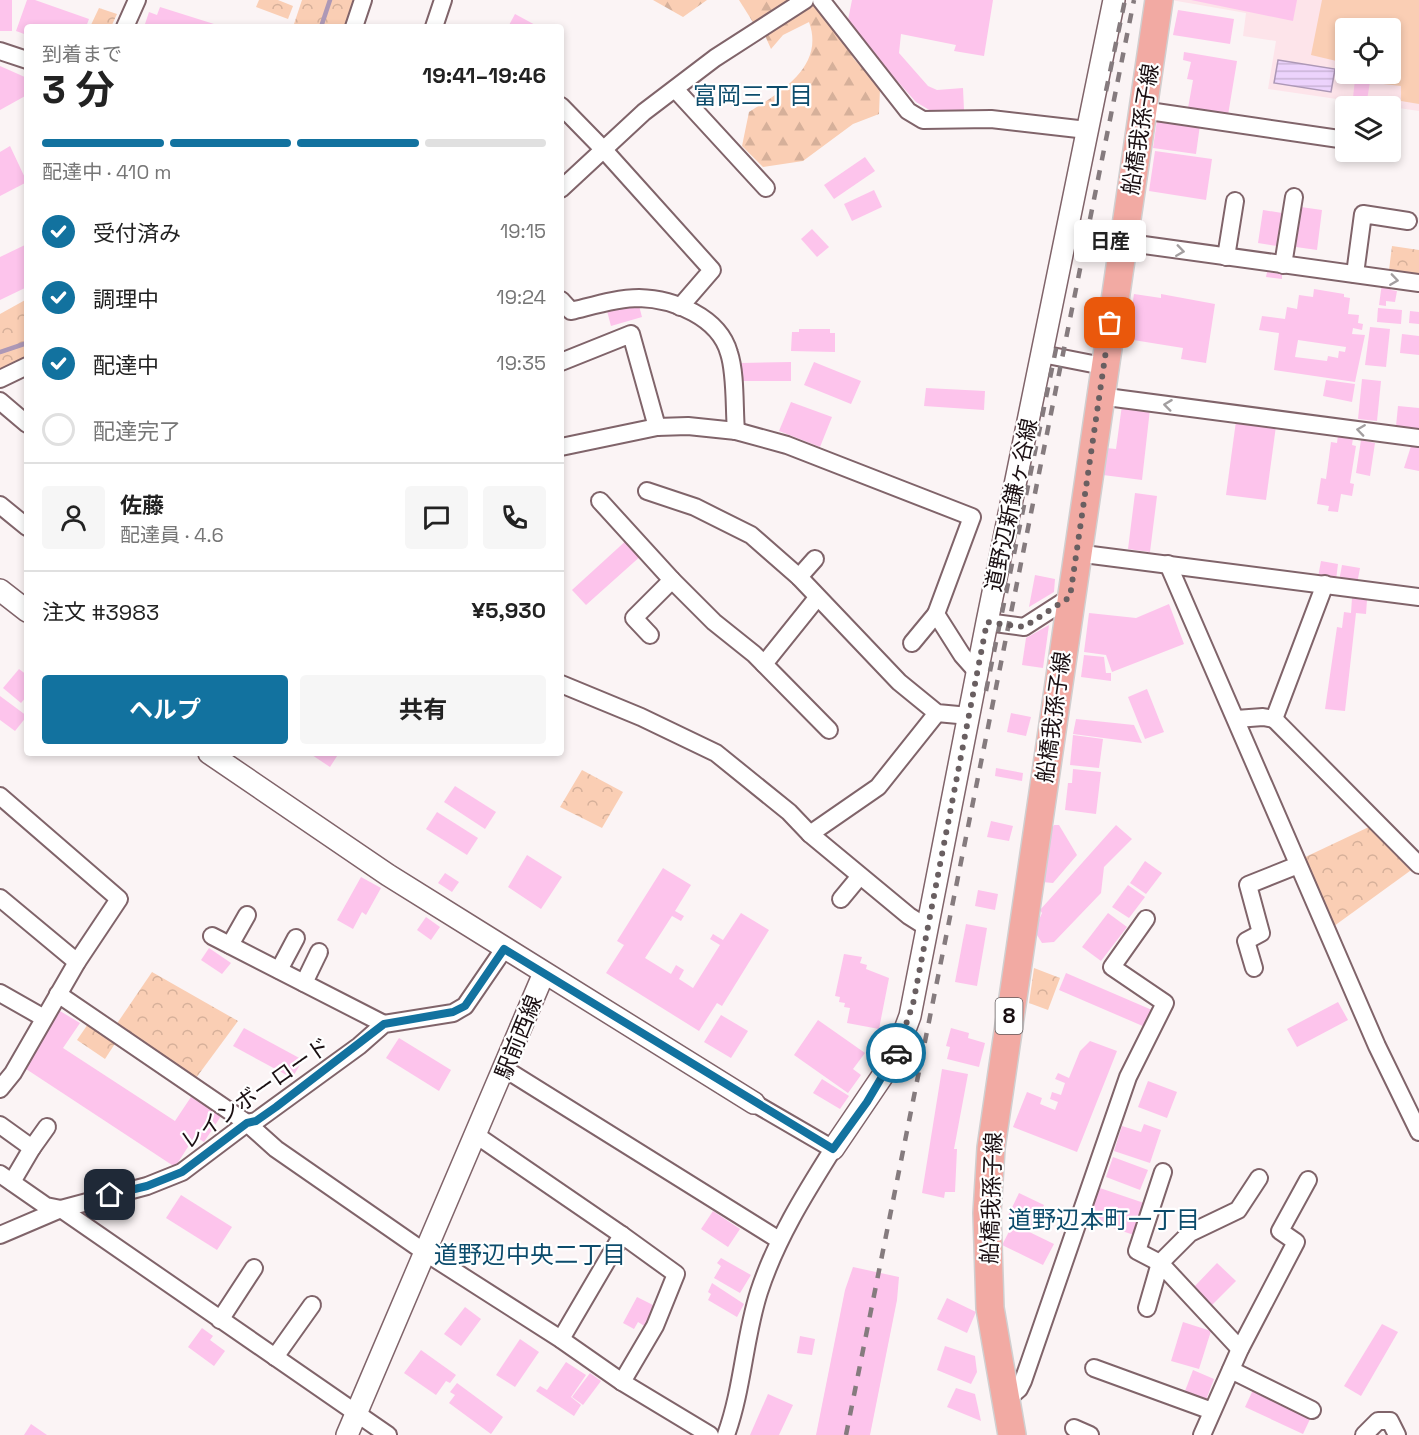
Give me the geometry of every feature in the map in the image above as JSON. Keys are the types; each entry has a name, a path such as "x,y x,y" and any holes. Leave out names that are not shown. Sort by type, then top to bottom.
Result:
{"main road":[{"name":"船橋我孫子線","path":"1012,1435 990,1308 987,1213 991,1148 1103,366 1159,0"}],"street":[{"path":"126,24 137,0"},
{"path":"355,24 363,0"},
{"path":"435,24 443,0"},
{"path":"564,186 644,112 715,58 806,0"},
{"path":"821,0 908,111 923,120 991,119 1087,130"},
{"name":"道野辺新鎌ヶ谷線","path":"726,1435 735,1412 748,1332 759,1292 779,1240 833,1149 894,1059 910,1016 987,622 1114,0"},
{"path":"0,51 24,59"},
{"path":"675,89 766,188"},
{"path":"564,109 712,270 680,308"},
{"path":"1142,110 1335,138"},
{"path":"1283,265 1294,197"},
{"path":"1226,257 1235,201"},
{"path":"1354,274 1363,214 1408,221"},
{"path":"1122,242 1419,283"},
{"path":"564,303 571,311 639,298 680,308 704,318 721,334 730,354 736,431"},
{"path":"564,361 631,334 657,427"},
{"path":"1042,354 1103,366"},
{"path":"0,379 24,367"},
{"path":"1099,396 1419,438"},
{"path":"0,401 24,421"},
{"path":"564,446 657,427 688,426 736,431 787,445 972,517 936,614 912,643"},
{"path":"647,491 695,507 751,536 799,578 899,682 937,713 969,716"},
{"path":"600,501 672,580 714,622 764,664 829,730"},
{"path":"0,505 24,525"},
{"path":"1076,553 1419,597"},
{"path":"799,578 815,559"},
{"path":"1168,564 1377,1046 1419,1132"},
{"path":"650,635 634,618 672,580"},
{"path":"1274,719 1325,584"},
{"path":"0,590 24,609"},
{"path":"764,664 816,597"},
{"path":"987,622 1024,627 1070,597"},
{"path":"936,614 962,655 978,673"},
{"path":"564,685 641,717 716,753 789,812 810,834 860,876 909,916 928,928"},
{"path":"810,834 878,788 937,713"},
{"path":"1236,719 1274,719 1419,865"},
{"name":"駅前西線","path":"213,756 303,819 544,973 347,1435"},
{"path":"0,796 119,899 77,962 0,1089"},
{"path":"1254,968 1246,941 1261,933 1248,885 1298,865"},
{"path":"841,899 860,876"},
{"path":"0,898 77,962"},
{"path":"230,945 247,915"},
{"path":"1005,1401 1019,1389 1023,1381 1128,1077 1165,1003 1112,967 1146,919"},
{"path":"212,936 384,1024"},
{"path":"279,970 296,938"},
{"name":"レインボーロード","path":"0,1235 61,1209 147,1186 182,1172 247,1123 256,1121 276,1107 384,1024 453,1012 465,1006 504,949"},
{"path":"304,983 319,952"},
{"path":"544,973 754,1103 833,1149"},
{"path":"0,993 44,1018"},
{"path":"58,994 247,1123 276,1149 426,1253 561,1339 622,1382 710,1435"},
{"path":"505,1069 779,1240"},
{"path":"0,1125 32,1148"},
{"path":"47,1127 6,1178 46,1206 61,1209 388,1435"},
{"path":"476,1135 676,1274 656,1326 622,1382"},
{"path":"1163,1172 1137,1251 1160,1263 1240,1349"},
{"path":"1148,1308 1160,1263 1191,1233 1238,1210 1259,1178"},
{"path":"1202,1435 1240,1349 1296,1242 1280,1231 1308,1180"},
{"path":"561,1339 622,1235"},
{"path":"220,1320 254,1268"},
{"path":"275,1357 312,1305"},
{"path":"1094,1368 1212,1412"},
{"path":"1231,1371 1312,1410"},
{"path":"1364,1435 1378,1421 1390,1421 1397,1435"},
{"path":"1074,1428 1090,1435"}],"shaded area":[{"path":"1171,0 1419,0 1419,111 1401,108 1401,96 1335,96 1335,99 1268,89 1276,41 1243,36 1246,13"},
{"path":"1278,60 1335,69 1331,92 1274,83"}],"green space":[{"path":"259,0 278,0 293,6 288,19 256,7"},
{"path":"302,0 354,0 347,24 294,24"},
{"path":"653,0 707,0 683,17"},
{"path":"739,0 799,0 756,27"},
{"path":"814,0 841,36 854,59 880,88 879,114 853,124 803,161 763,167 742,146 749,112 774,96 797,76 811,52 812,38 809,22 783,35 771,49 763,31"},
{"path":"1322,0 1419,0 1419,104 1401,101 1401,86 1383,84 1401,84 1401,18 1335,18 1335,61 1311,55"},
{"path":"99,8 117,14 112,24 91,24"},
{"path":"1392,246 1419,250 1419,274 1389,270"},
{"path":"24,301 24,357 0,369 0,314"},
{"path":"582,770 623,792 602,828 560,807"},
{"path":"1371,826 1414,868 1330,929 1299,860"},
{"path":"1034,968 1060,978 1048,1010 1029,1003"},
{"path":"152,972 238,1021 196,1078 116,1025"},
{"path":"88,1024 116,1042 105,1059 77,1040"}],"building":[{"path":"0,0 12,0 12,31 0,31"},
{"path":"27,0 35,0 89,19 87,24 24,24 24,34 16,31"},
{"path":"852,0 993,0 984,56 954,51 956,45 901,34 899,53 928,86 937,90 963,88 964,110 931,111 916,102 847,25"},
{"path":"1191,0 1297,0 1293,21"},
{"path":"160,7 214,24 145,24 149,12 157,15"},
{"path":"1178,10 1234,19 1230,44 1173,35"},
{"path":"515,14 533,24 510,24"},
{"path":"1184,52 1237,61 1228,115 1188,108 1193,80 1187,79 1191,62 1183,60"},
{"path":"0,66 24,77 24,97 0,110"},
{"path":"1354,84 1370,84 1368,96 1353,96"},
{"path":"1157,120 1200,125 1196,154 1153,148"},
{"path":"10,146 24,176 24,184 0,196 0,152"},
{"path":"1155,151 1212,159 1206,200 1149,191"},
{"path":"865,157 875,171 834,199 824,185"},
{"path":"874,190 882,207 852,221 844,204"},
{"path":"1301,207 1322,210 1317,250 1296,247"},
{"path":"1263,210 1282,213 1277,246 1258,243"},
{"path":"812,229 829,247 817,257 801,239"},
{"path":"24,245 24,288 0,300 0,257"},
{"path":"1267,272 1282,274 1282,279 1266,277"},
{"path":"1382,283 1392,284 1391,290 1397,291 1395,302 1386,301 1386,306 1379,305"},
{"path":"1314,289 1344,294 1344,297 1350,298 1348,314 1359,315 1358,323 1363,324 1362,330 1353,328 1352,334 1365,335 1355,382 1274,370 1279,333 1259,330 1262,316 1285,319 1287,307 1297,309 1299,295 1313,297","holes":["1298,340 1346,347 1345,352 1339,351 1338,358 1328,356 1327,361 1295,357"]},
{"path":"1134,294 1161,298 1161,294 1215,304 1206,363 1181,359 1183,348 1127,339"},
{"path":"638,302 642,317 611,326 607,311"},
{"path":"1378,308 1402,310 1401,324 1377,322"},
{"path":"1410,311 1419,312 1419,324 1409,323"},
{"path":"1370,327 1390,329 1386,367 1365,365"},
{"path":"799,329 830,329 830,333 835,333 835,352 791,351 792,332 799,332"},
{"path":"1402,334 1419,336 1419,355 1400,353"},
{"path":"791,362 791,381 741,381 741,363"},
{"path":"814,362 861,381 851,404 804,385"},
{"path":"1362,379 1381,381 1377,421 1358,419"},
{"path":"1326,380 1355,384 1352,402 1323,396"},
{"path":"926,388 985,391 984,410 924,406"},
{"path":"791,402 832,417 820,447 779,431"},
{"path":"1122,405 1150,409 1142,480 1103,475 1106,448 1116,449"},
{"path":"1398,406 1419,408 1419,429 1396,426"},
{"path":"1236,421 1276,426 1266,500 1226,495"},
{"path":"1338,435 1353,438 1352,445 1356,446 1350,483 1354,484 1352,496 1341,494 1338,512 1328,511 1329,506 1317,504 1321,478 1326,479 1331,442 1337,443"},
{"path":"1361,440 1375,443 1370,476 1356,473"},
{"path":"1412,443 1419,444 1419,471 1404,468"},
{"path":"1135,493 1157,496 1150,552 1128,549"},
{"path":"629,538 643,554 586,605 572,590"},
{"path":"1321,561 1338,564 1336,580 1318,577"},
{"path":"1342,565 1360,568 1357,584 1339,581"},
{"path":"1035,575 1055,579 1054,592 1029,607"},
{"path":"1352,598 1367,600 1366,614 1356,613 1345,711 1325,709 1337,627 1342,628 1344,612 1351,613"},
{"path":"1169,604 1184,644 1112,672 1106,655 1084,652 1089,613 1136,618"},
{"path":"1049,625 1043,668 1022,665 1026,638"},
{"path":"1084,655 1104,657 1106,673 1111,673 1111,681 1081,677"},
{"path":"19,669 24,673 24,700 21,703 3,688"},
{"path":"1147,689 1164,732 1145,739 1128,697"},
{"path":"0,696 24,714 24,720 15,731 0,720"},
{"path":"1011,713 1031,717 1026,736 1007,732"},
{"path":"1076,719 1134,725 1142,743 1073,734"},
{"path":"1073,735 1103,739 1099,768 1070,765"},
{"path":"314,756 337,756 330,767"},
{"path":"996,768 1023,773 1022,781 995,776"},
{"path":"1073,769 1101,772 1096,814 1065,810 1068,783 1072,783"},
{"path":"455,786 496,812 485,829 444,802"},
{"path":"437,812 478,838 467,855 426,829"},
{"path":"991,821 1013,826 1009,841 987,837"},
{"path":"1054,825 1059,825 1077,855 1053,883 1042,882 1049,834"},
{"path":"1116,825 1132,839 1104,867 1101,893 1054,942 1042,943 1037,935 1037,924 1042,913 1040,910"},
{"path":"527,855 562,877 541,909 508,887"},
{"path":"1145,861 1162,873 1146,894 1130,883"},
{"path":"663,868 691,885 675,911 684,916 681,921 672,916 645,958 671,974 676,965 684,970 679,979 693,988 720,945 710,939 713,934 723,940 741,913 769,930 722,1006 717,1003 699,1031 606,973 624,945 617,941"},
{"path":"445,873 459,882 452,892 438,883"},
{"path":"361,877 381,888 366,915 362,912 353,929 337,920"},
{"path":"1128,885 1145,897 1129,918 1112,907"},
{"path":"978,890 998,894 995,910 975,906"},
{"path":"1108,913 1127,927 1101,961 1082,947"},
{"path":"426,917 440,927 431,940 417,930"},
{"path":"966,924 987,928 977,986 955,982"},
{"path":"209,948 231,963 222,974 201,960"},
{"path":"844,954 862,957 860,963 867,965 866,969 889,978 879,1029 847,1023 850,1008 844,1007 845,1003 839,1002 840,997 835,996"},
{"path":"1066,973 1152,1010 1145,1027 1059,990"},
{"path":"1338,1002 1348,1020 1297,1047 1287,1029"},
{"path":"60,1011 80,1023 63,1048 175,1121 191,1097 221,1116 204,1142 195,1136 175,1167 23,1067"},
{"path":"721,1015 748,1031 731,1058 704,1042"},
{"path":"818,1020 865,1053 853,1069 861,1075 848,1093 794,1055"},
{"path":"244,1028 303,1060 292,1078 233,1046"},
{"path":"951,1028 969,1033 968,1038 985,1043 979,1067 947,1059 950,1047 946,1046"},
{"path":"399,1038 451,1070 439,1091 386,1058"},
{"path":"1090,1041 1117,1051 1077,1152 1013,1127 1027,1092 1042,1098 1040,1104 1055,1110 1058,1102 1050,1099 1052,1092 1061,1095 1065,1083 1055,1079 1058,1073 1069,1078 1080,1051"},
{"path":"942,1069 968,1074 954,1149 957,1149 955,1192 945,1192 944,1198 922,1193"},
{"path":"822,1079 849,1096 840,1109 813,1093"},
{"path":"1148,1081 1177,1092 1167,1118 1138,1107"},
{"path":"1144,1124 1161,1130 1150,1163 1114,1151 1122,1126 1141,1132"},
{"path":"1113,1157 1148,1170 1140,1190 1106,1177"},
{"path":"1094,1186 1144,1203 1134,1235 1083,1218"},
{"path":"1019,1193 1044,1205 1034,1228 1008,1216"},
{"path":"181,1195 232,1227 217,1250 166,1218"},
{"path":"713,1211 740,1229 728,1247 701,1229"},
{"path":"1013,1224 1054,1244 1043,1265 1002,1245"},
{"path":"721,1258 751,1275 740,1293 714,1278 721,1266 717,1263"},
{"path":"1217,1263 1236,1281 1212,1305 1194,1287"},
{"path":"853,1267 899,1277 897,1300 870,1435 816,1435 845,1290"},
{"path":"712,1283 744,1304 737,1317 708,1300 711,1294 708,1292"},
{"path":"637,1297 657,1307 646,1327 638,1322 634,1329 623,1323"},
{"path":"947,1298 976,1312 967,1333 937,1319"},
{"path":"465,1307 481,1319 461,1346 444,1334"},
{"path":"1183,1322 1211,1331 1199,1369 1171,1361"},
{"path":"1382,1324 1398,1332 1361,1396 1344,1386"},
{"path":"202,1328 213,1336 210,1340 225,1351 214,1366 188,1347"},
{"path":"800,1336 815,1339 812,1355 797,1353"},
{"path":"520,1339 539,1352 515,1387 496,1375"},
{"path":"945,1346 975,1356 977,1372 971,1384 937,1370"},
{"path":"421,1350 456,1375 450,1383 446,1381 436,1395 404,1373"},
{"path":"566,1362 586,1375 571,1397 581,1405 574,1416 536,1391 540,1386 547,1390"},
{"path":"1193,1370 1214,1379 1206,1400 1185,1391"},
{"path":"590,1373 601,1381 583,1405 572,1397"},
{"path":"457,1383 503,1417 491,1434 449,1403 455,1395 450,1392"},
{"path":"956,1388 975,1394 981,1421 947,1407"},
{"path":"1253,1390 1311,1417 1303,1434 1245,1407"},
{"path":"768,1394 793,1405 779,1435 750,1435"},
{"path":"31,1424 47,1435 24,1435"}],"waterway":[{"path":"322,24 330,0"},
{"path":"0,352 24,344"}],"railway":[{"path":"1106,91 1125,0"},
{"path":"846,1435 1134,0"},
{"path":"986,691 1057,344"}],"way so far":[{"path":"896,1053 913,1004 987,622 1024,627 1070,597 1110,323"}],"place":[{"name":"日産","path":"1110,323"}],"district":[{"name":"富岡三丁目","path":"753,96"},
{"name":"道野辺本町一丁目","path":"1104,1220"},
{"name":"道野辺中央二丁目","path":"530,1255"}],"route":[{"path":"110,1195 147,1186 182,1172 247,1123 256,1121 276,1107 384,1024 453,1012 465,1006 504,949 833,1149 867,1102 896,1053"}]}
